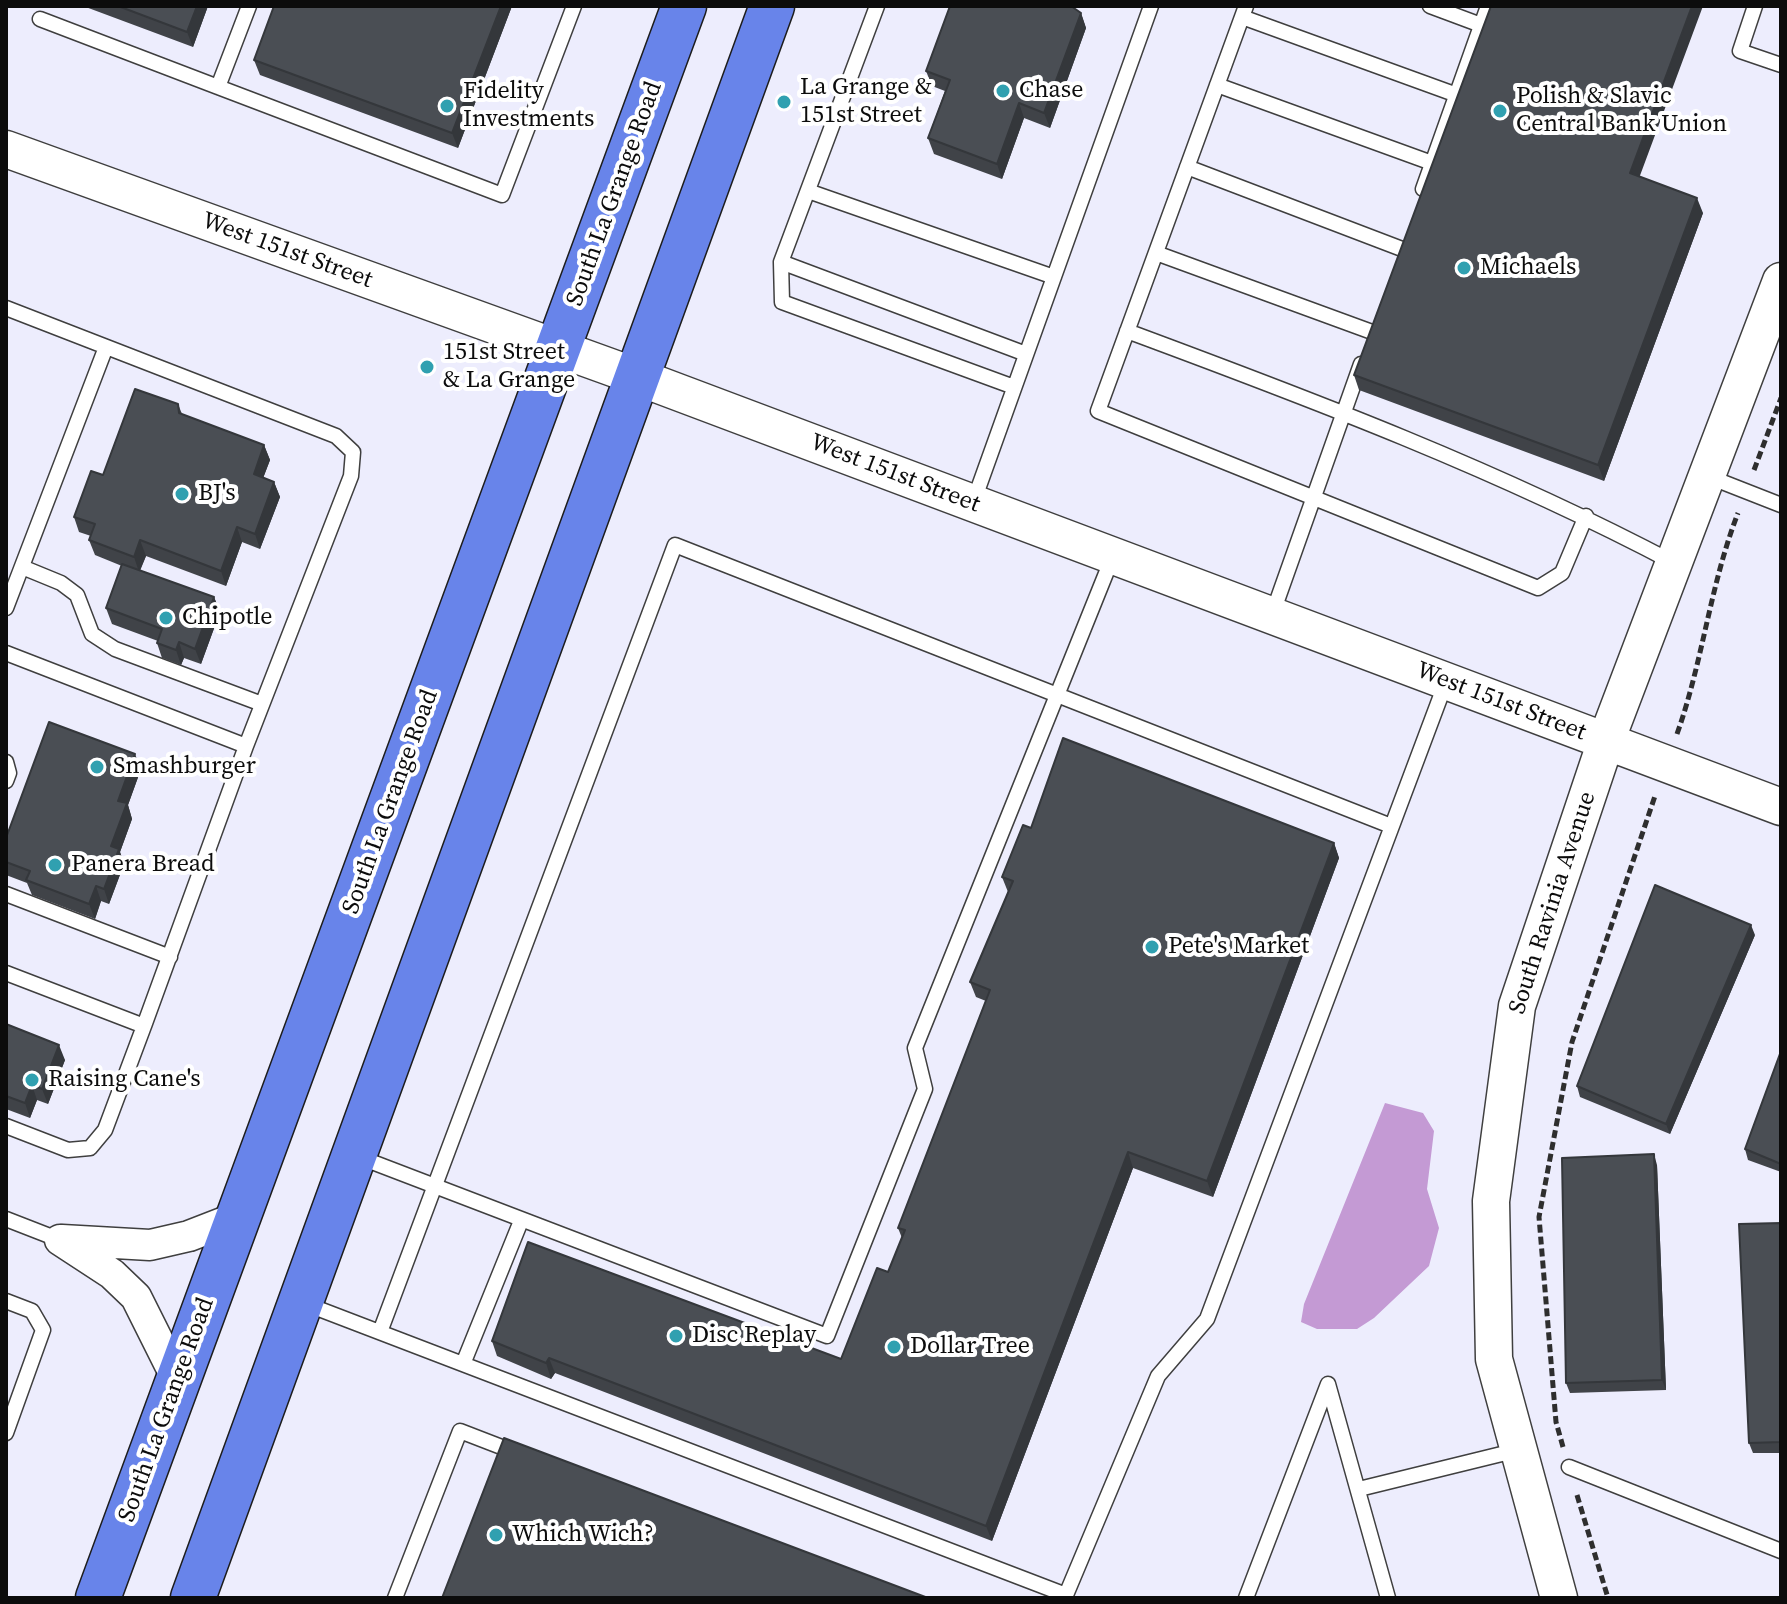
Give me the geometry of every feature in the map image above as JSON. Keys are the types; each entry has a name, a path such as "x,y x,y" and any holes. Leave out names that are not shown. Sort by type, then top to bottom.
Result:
{"highway":[{"name":"South La Grange Road","path":"98,1598 684,6"},
{"path":"193,1598 772,6"}],"street":[{"name":"West 151st Street","path":"6,149 635,376 1781,807"},
{"name":"South Ravinia Avenue","path":"1559,1598 1494,1359 1491,1201 1517,1006 1606,741 1781,281"},
{"path":"60,1240 150,1245 189,1236 238,1217"},
{"path":"60,1240 112,1274 136,1297 178,1381"}],"lane":[{"path":"218,87 249,6"},
{"path":"40,19 502,195 574,6"},
{"path":"877,6 781,262 782,302 1014,387"},
{"path":"1430,6 1481,25"},
{"path":"1417,206 1488,6"},
{"path":"1755,6 1740,51 1781,65"},
{"path":"973,503 1146,7"},
{"path":"1457,95 1244,11 1098,411 1538,588 1562,573 1586,516"},
{"path":"1217,85 1432,163"},
{"path":"1187,167 1402,249"},
{"path":"808,191 1054,277"},
{"path":"1156,253 1375,325 1271,616"},
{"path":"781,262 1026,354"},
{"path":"6,308 336,436 353,452 351,476 246,746 105,1130 90,1148 68,1150 6,1126"},
{"path":"1127,331 1344,411 1586,516 1674,563"},
{"path":"6,608 106,347"},
{"path":"1707,476 1781,505"},
{"path":"380,1332 675,545 1391,826"},
{"path":"355,1156 827,1336 925,1089 915,1048 1113,556"},
{"path":"22,567 61,583 77,595 92,634 115,649 262,704"},
{"path":"6,653 246,746"},
{"path":"302,1302 1066,1595 1158,1376 1207,1319 1446,681"},
{"path":"6,762 9,773 6,781"},
{"path":"6,894 170,957"},
{"path":"6,973 144,1026"},
{"path":"6,1219 60,1240"},
{"path":"463,1364 521,1221"},
{"path":"6,1301 32,1311 43,1330 6,1433"},
{"path":"1246,1598 1328,1384 1388,1598"},
{"path":"395,1598 460,1431 532,1459"},
{"path":"1359,1489 1519,1450"},
{"path":"1569,1467 1781,1551"}],"path":[{"path":"1690,699 1719,563 1781,398"},
{"path":"1608,1598 1556,1422 1539,1217 1572,1042 1639,839"}],"shaded area":[{"path":"1385,1103 1423,1113 1434,1131 1427,1189 1439,1228 1429,1266 1374,1318 1357,1329 1317,1329 1301,1322 1304,1304"}],"building":[{"path":"118,6 197,6 187,32"},
{"path":"274,6 501,6 452,133 254,60"},
{"name":"Chase","path":"950,6 1071,6 1081,13 1044,113 1019,103 997,164 928,138 950,80 926,71"},
{"path":"1491,6 1692,6 1630,173 1697,198 1598,465 1354,375"},
{"name":"BJ's","path":"135,389 178,404 179,413 264,445 254,474 274,482 255,534 237,527 221,571 140,540 134,557 89,540 95,524 74,517 91,471 103,475"},
{"name":"Chipotle","path":"122,564 214,597 195,649 179,642 176,650 157,643 162,629 106,608"},
{"path":"49,722 135,754 118,801 127,803 111,846 119,849 104,889 96,886 89,904 26,880 30,871 6,862 6,838"},
{"path":"1063,738 1334,843 1207,1181 1128,1152 986,1526 549,1358 546,1363 492,1341 528,1242 841,1359 877,1268 888,1272 905,1230 898,1228 990,990 970,982 1013,881 1002,877 1023,825 1031,828"},
{"path":"1655,885 1751,925 1666,1124 1577,1086"},
{"name":"Raising Cane's","path":"6,1024 59,1045 42,1089 32,1085 25,1103 6,1096"},
{"path":"1781,1051 1781,1164 1745,1149"},
{"path":"1654,1154 1662,1380 1566,1383 1562,1158"},
{"path":"1781,1223 1781,1442 1749,1443 1739,1224"},
{"path":"504,1438 928,1598 442,1598"}],"place":[{"name":"Chase","path":"1003,91"},
{"name":"La Grange & 151st Street","path":"784,102"},
{"name":"Fidelity Investments","path":"447,106"},
{"name":"Polish & Slavic Central Bank Union","path":"1500,111"},
{"name":"Michaels","path":"1464,268"},
{"name":"151st Street & La Grange","path":"427,367"},
{"name":"BJ's","path":"182,494"},
{"name":"Chipotle","path":"166,618"},
{"name":"Smashburger","path":"97,767"},
{"name":"Panera Bread","path":"55,865"},
{"name":"Pete's Market","path":"1152,947"},
{"name":"Raising Cane's","path":"32,1080"},
{"name":"Disc Replay","path":"676,1336"},
{"name":"Dollar Tree","path":"894,1347"},
{"name":"Which Wich?","path":"496,1535"}]}
